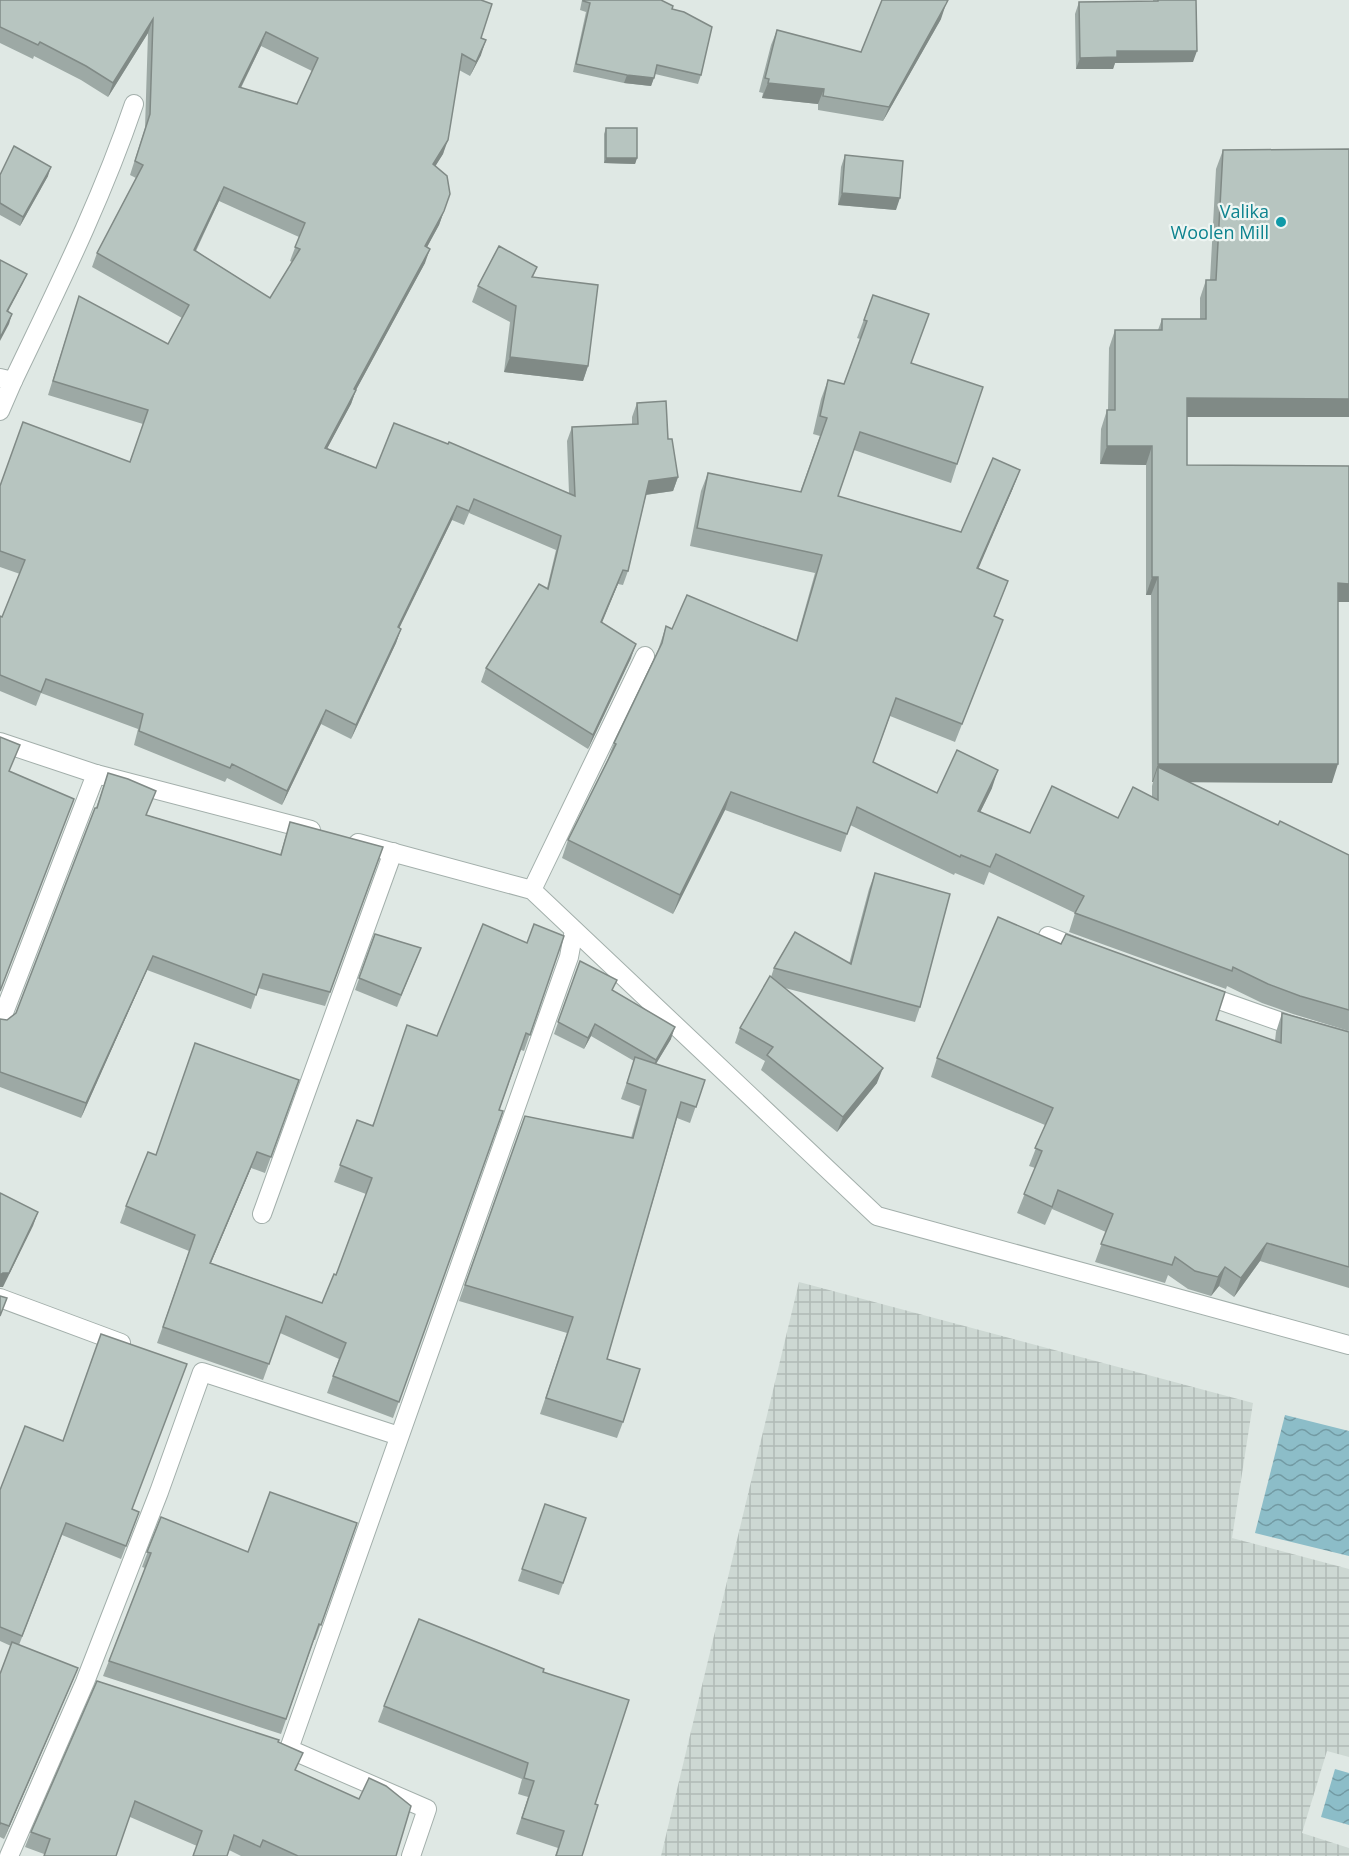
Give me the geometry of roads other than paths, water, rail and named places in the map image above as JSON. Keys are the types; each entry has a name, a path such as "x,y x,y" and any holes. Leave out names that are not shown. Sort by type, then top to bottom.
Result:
{"street":[{"path":"0,411 6,379 78,247 114,163 134,104"},
{"path":"532,890 645,656"},
{"path":"0,742 96,774 532,890 877,1216 1349,1345"},
{"path":"0,1023 96,774"},
{"path":"262,1214 393,852"},
{"path":"411,1856 427,1809 284,1747 399,1436 569,957 574,930"},
{"path":"1048,936 1101,957"},
{"path":"1188,989 1290,1025 1349,1041"},
{"path":"0,1298 135,1347"},
{"path":"9,1856 91,1684 159,1492 196,1370 399,1436"}],"water":[{"path":"1285,1415 1349,1431 1349,1556 1255,1533"},
{"path":"1335,1769 1349,1773 1349,1825 1321,1817"}],"place":[{"name":"Valika Woolen Mill","path":"1281,222"}]}
